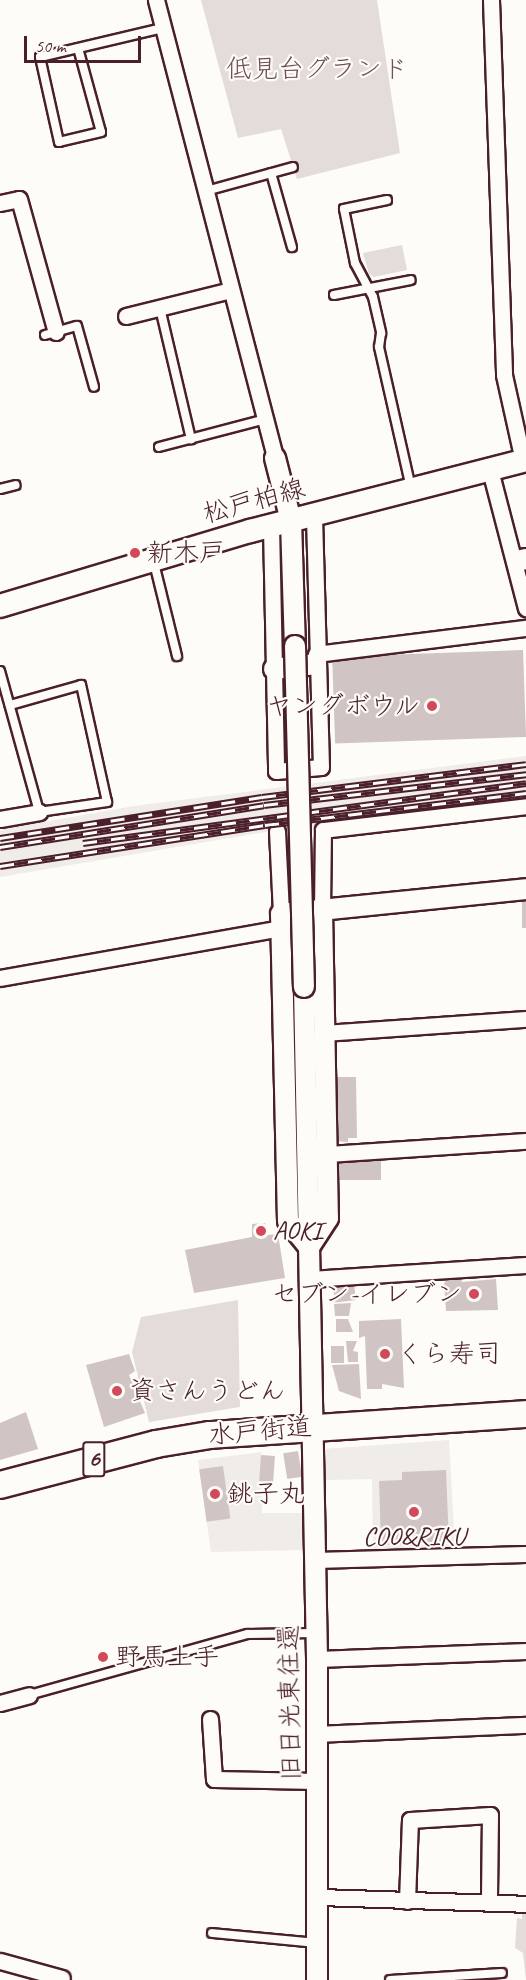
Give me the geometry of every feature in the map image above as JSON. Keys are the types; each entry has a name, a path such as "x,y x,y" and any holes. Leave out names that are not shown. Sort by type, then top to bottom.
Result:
{"highway":[{"name":"水戸街道","path":"0,1485 156,1444 311,1426 526,1414"}],"main road":[{"name":"松戸柏線","path":"0,606 153,558 524,460"}],"street":[{"path":"156,0 206,190 262,420 275,458"},
{"path":"491,0 504,375 524,460"},
{"path":"0,203 19,199 50,333"},
{"path":"126,316 231,290"},
{"name":"旧日光東往還","path":"275,458 296,646 317,1659 319,1897 317,1980"},
{"path":"490,470 521,560 526,608"},
{"path":"281,523 274,669 276,771 321,767 316,659 314,515"},
{"path":"274,669 316,659 526,628"},
{"path":"277,831 288,1221 309,1247 328,1218 322,910 323,830 526,806"},
{"path":"0,819 39,812"},
{"path":"0,978 281,921 322,910 526,889"},
{"path":"324,1033 526,1019"},
{"path":"328,1154 526,1142"},
{"path":"310,1279 526,1265"},
{"path":"314,1560 526,1554"},
{"path":"317,1659 526,1651"},
{"path":"0,1703 28,1695"},
{"path":"210,1719 214,1779 317,1781"},
{"path":"317,1734 526,1725"},
{"path":"407,1901 410,1820 490,1815 489,1903"},
{"path":"319,1897 526,1904"},
{"path":"0,1961 62,1978"}],"lane":[{"path":"78,48 101,132 59,142 39,57 163,28"},
{"path":"206,190 293,167"},
{"path":"271,173 292,247"},
{"path":"387,200 344,209 355,263 366,288 373,297 381,333 379,348 412,490"},
{"path":"334,295 411,280"},
{"path":"160,308 190,439"},
{"path":"50,333 77,326 94,387"},
{"path":"159,447 262,420"},
{"path":"0,489 16,485"},
{"path":"153,558 177,656"},
{"path":"0,671 39,812 108,802 81,685 10,705"},
{"path":"28,1695 248,1634 316,1633"},
{"path":"212,1933 318,1944"},
{"path":"390,1980 502,1973"}],"shaded area":[{"path":"526,756 526,804 289,828 0,877 0,830 134,806"},
{"path":"449,1440 455,1549 373,1550 372,1479 325,1480 323,1449"},
{"path":"261,1452 262,1513 302,1513 304,1550 211,1552 198,1460"}],"green space":[{"name":"低見台グランド","path":"201,0 377,0 400,153 297,179 281,129 238,138"},
{"path":"402,245 407,270 374,277 369,274 363,253"},
{"path":"238,1300 240,1407 149,1422 132,1352 141,1317"},
{"path":"522,1912 526,1912 526,1980 523,1953 515,1948 517,1918 522,1919"}],"building":[{"name":"ヤングボウル","path":"523,650 526,737 335,744 332,657"},
{"path":"522,901 526,901 526,928 522,928"},
{"path":"333,1077 356,1077 357,1138 348,1138 348,1142 335,1141"},
{"path":"337,1161 381,1161 381,1180 337,1180"},
{"path":"265,1223 268,1235 278,1234 285,1278 194,1293 185,1250 252,1237 252,1224"},
{"path":"461,1278 462,1282 496,1279 498,1310 446,1311 444,1284 447,1279"},
{"path":"354,1284 356,1300 335,1302 333,1287"},
{"path":"351,1303 349,1316 335,1316 334,1304"},
{"path":"336,1319 348,1319 353,1332 336,1332"},
{"path":"401,1319 404,1388 382,1384 382,1389 367,1389 365,1336 359,1338 359,1321"},
{"path":"346,1341 357,1341 353,1351 358,1352 358,1362 348,1362"},
{"path":"331,1346 344,1346 344,1363 331,1363"},
{"path":"129,1354 135,1371 129,1375 145,1413 104,1427 86,1365"},
{"path":"359,1364 361,1399 339,1391 332,1365"},
{"path":"26,1412 38,1449 0,1460 0,1423"},
{"path":"298,1451 302,1477 287,1479 283,1453"},
{"path":"261,1455 275,1456 273,1482 259,1481"},
{"name":"銚子丸","path":"223,1466 230,1518 207,1522 199,1469"},
{"name":"COO&RIKU","path":"446,1470 449,1543 381,1545 379,1481 402,1480 402,1472"}],"railway":[{"path":"0,838 262,797 526,764"},
{"path":"0,847 264,805 526,774"},
{"path":"83,843 526,783"},
{"path":"0,866 265,825 526,793"}],"place":[{"name":"新木戸","path":"135,553"},
{"name":"ヤングボウル","path":"432,706"},
{"name":"AOKI","path":"261,1231"},
{"name":"セブン-イレブン","path":"474,1294"},
{"name":"くら寿司","path":"385,1354"},
{"name":"資さんうどん","path":"117,1391"},
{"name":"銚子丸","path":"215,1494"},
{"name":"COO&RIKU","path":"414,1512"},
{"name":"野馬土手","path":"103,1657"}]}
